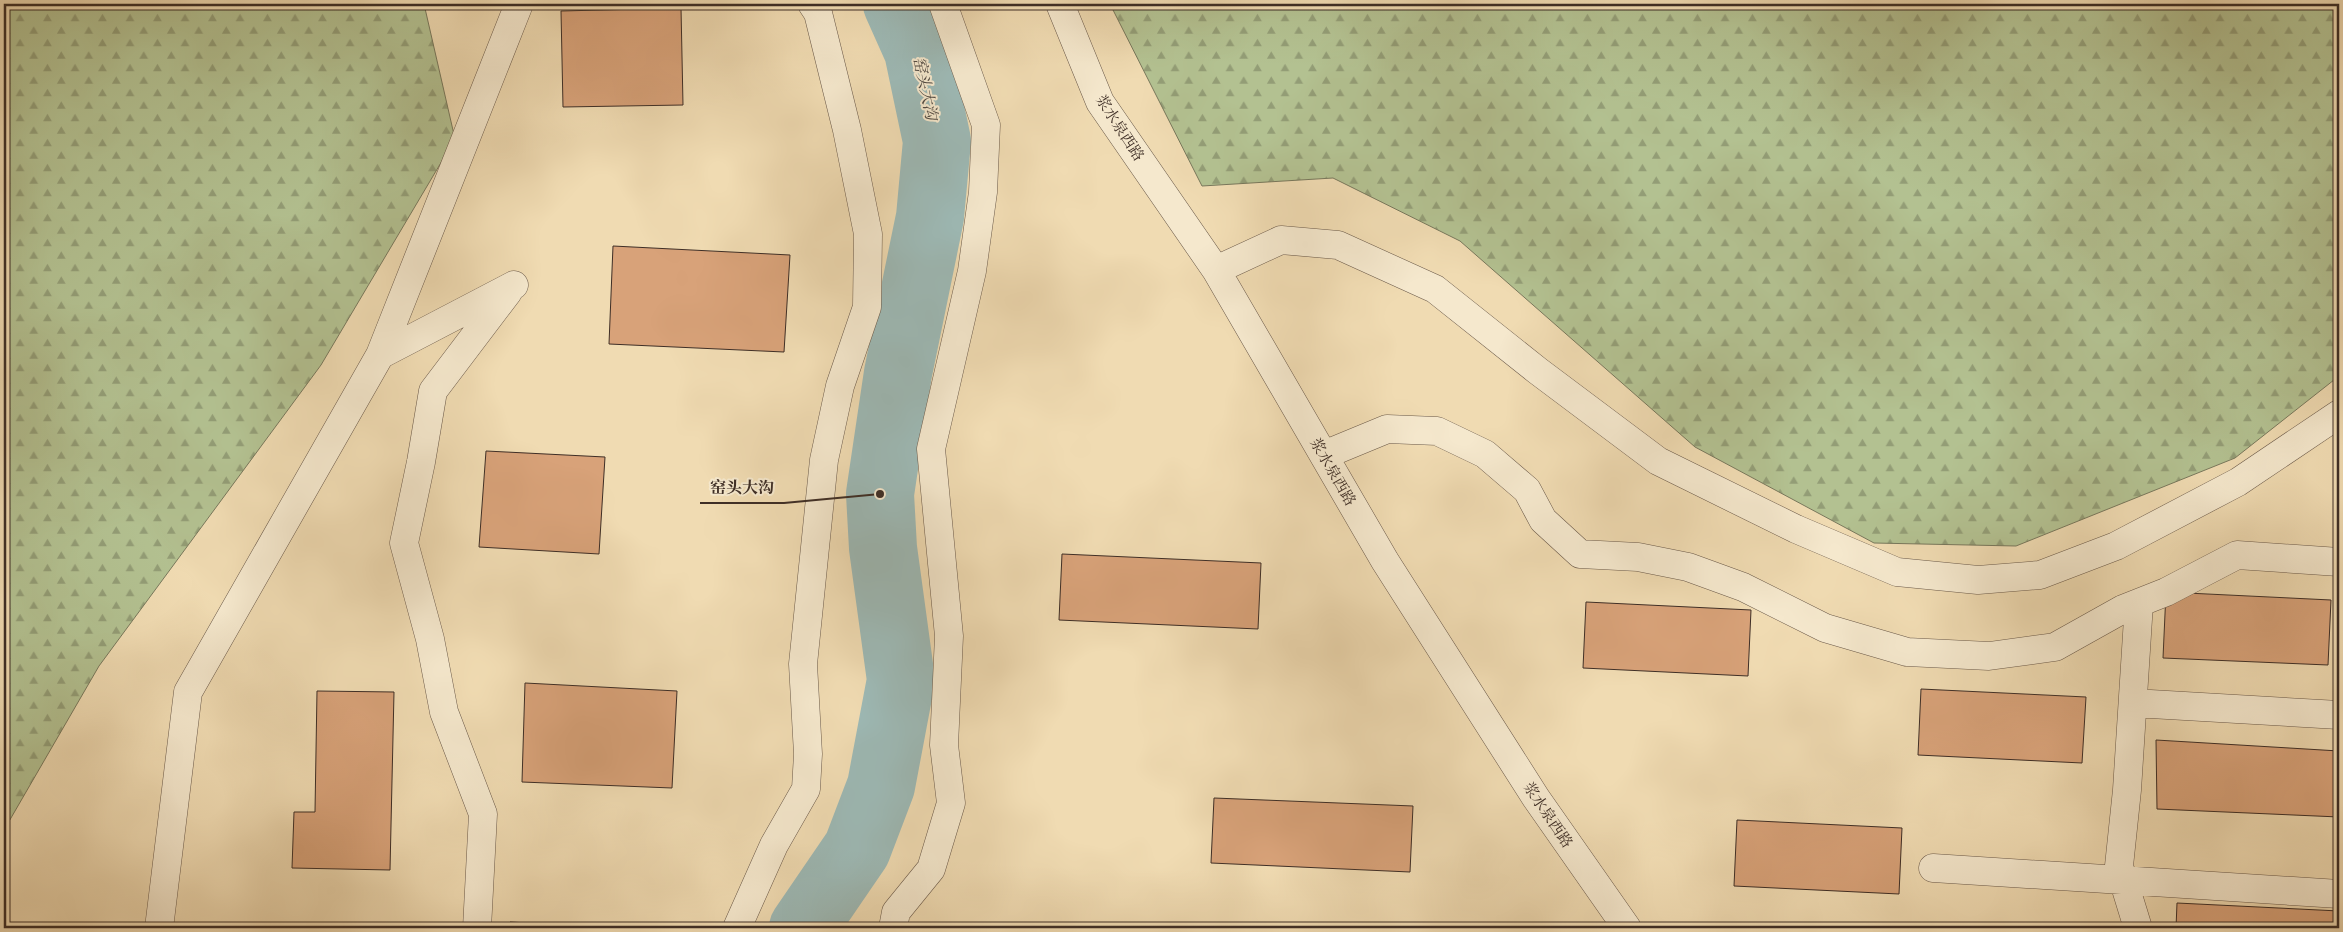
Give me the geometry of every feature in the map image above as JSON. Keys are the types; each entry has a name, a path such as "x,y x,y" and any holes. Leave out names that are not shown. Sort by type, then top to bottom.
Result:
{"street":[{"path":"159,928 188,692 380,355 519,4"},
{"path":"737,928 774,845 806,789 808,754 803,664 824,460 840,386 867,308 868,234 847,130 818,13 812,4"},
{"path":"893,928 896,912 931,869 951,803 944,745 950,636 931,449 972,271 983,192 986,124 943,4"},
{"name":"浆水泉西路","path":"1060,4 1100,102 1216,270 1385,561 1536,798 1627,928"},
{"path":"1216,270 1281,240 1338,245 1435,289 1538,371 1658,461 1796,529 1897,572 1978,580 2040,575 2116,546 2238,482 2339,414"},
{"path":"380,355 514,285 433,391 404,543 430,639 444,712 483,814 477,928"},
{"path":"1324,455 1387,429 1437,431 1485,454 1527,490 1543,520 1580,554 1638,557 1688,566 1743,588 1826,628 1908,652 1989,656 2055,647 2123,609 2166,592 2237,555 2339,562"},
{"path":"2138,928 2118,866 2127,790 2139,603"},
{"path":"2133,702 2339,715"},
{"path":"1933,868 2339,894"}],"green space":[{"path":"4,4 424,4 455,139 321,365 99,666 4,830"},
{"path":"1110,4 2339,4 2339,376 2235,458 2016,546 1874,543 1695,447 1460,241 1333,178 1202,186"}],"building":[{"path":"681,8 683,105 563,107 561,11"},
{"path":"613,246 790,255 784,352 609,344"},
{"path":"486,451 605,457 599,554 479,547"},
{"path":"1062,554 1261,563 1258,629 1059,620"},
{"path":"2166,592 2331,600 2328,665 2163,658"},
{"path":"1586,602 1751,610 1748,676 1583,668"},
{"path":"525,683 677,691 672,788 522,782"},
{"path":"1921,689 2086,697 2082,763 1918,755"},
{"path":"317,691 394,692 390,870 292,868 294,812 315,812"},
{"path":"2156,740 2339,751 2339,817 2157,809"},
{"path":"1214,798 1413,806 1410,872 1211,863"},
{"path":"1737,820 1902,828 1899,894 1734,886"},
{"path":"2177,903 2339,911 2339,928 2176,928"},
{"path":"510,922 620,928 510,928"}],"waterway":[{"name":"窑头大沟","path":"803,928 857,849 881,786 901,680 883,548 880,494 898,373 930,217 937,141 918,51 897,4"}],"place":[{"name":"窑头大沟","path":"880,494"}]}
